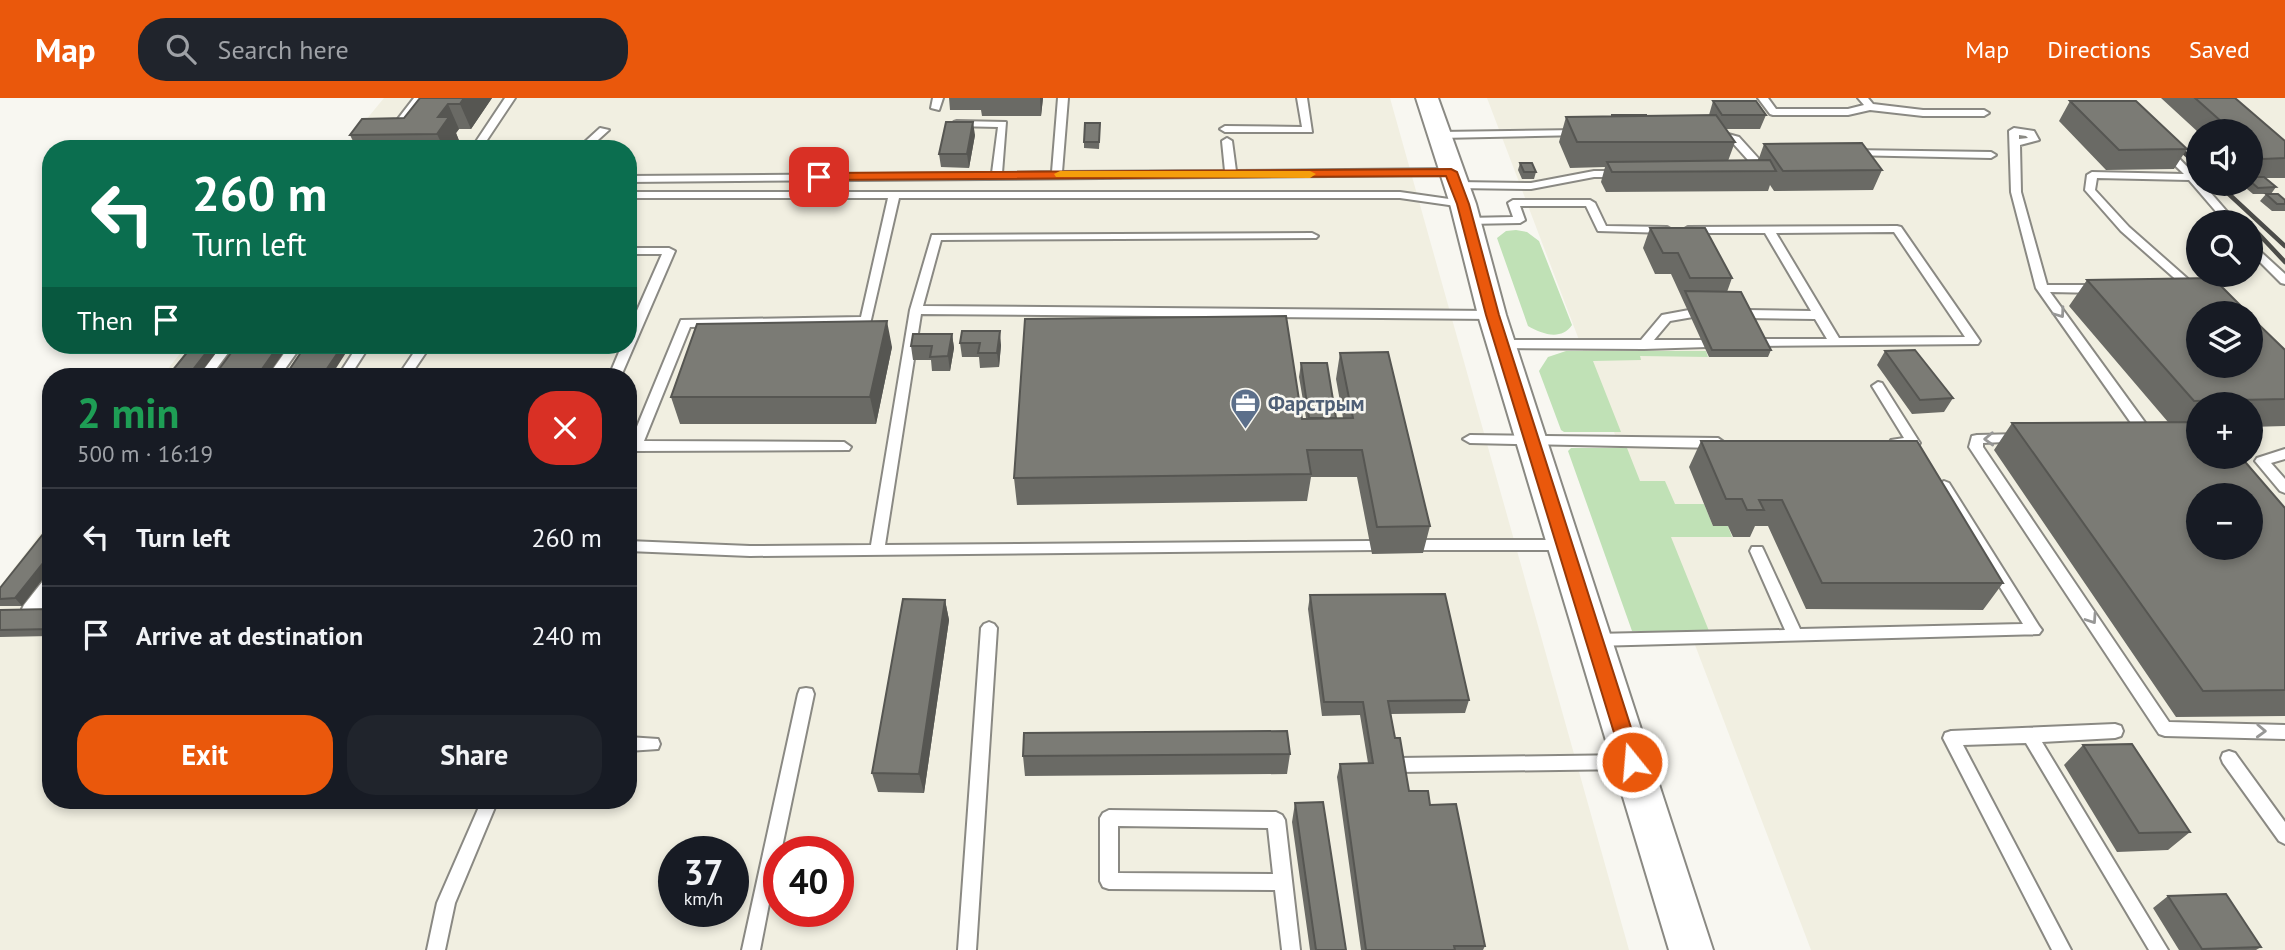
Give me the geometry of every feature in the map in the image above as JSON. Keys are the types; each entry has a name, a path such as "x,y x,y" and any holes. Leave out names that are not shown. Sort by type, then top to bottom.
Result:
{"street":[{"path":"1427,98 1459,196 1492,315 1691,950"}],"lane":[{"path":"389,137 419,98"},
{"path":"482,140 510,98"},
{"path":"1056,174 1063,98"},
{"path":"1231,174 1226,135 1308,130 1302,98"},
{"path":"1763,98 1773,112 1849,112 1870,107 1923,113 1984,113"},
{"path":"1863,98 1870,107"},
{"path":"955,124 1003,124 997,175"},
{"path":"592,140 604,130"},
{"path":"1703,130 1735,139 1754,160 1738,175 1725,175"},
{"path":"1440,135 1584,133"},
{"path":"2156,141 2186,171"},
{"path":"2015,143 2016,192 2042,289 2144,431 2126,435"},
{"path":"1747,152 1761,152"},
{"path":"1842,153 1991,155"},
{"path":"637,179 1231,174 1459,196 1520,220 1513,203 1590,203 1602,229 1897,229 1974,341 1761,343"},
{"path":"637,195 1459,196 1594,174 1633,174"},
{"path":"2165,289 2197,293 2125,229 2090,190 2092,175 2186,177"},
{"path":"637,443 685,323 866,321 894,195"},
{"path":"2208,196 2221,210"},
{"path":"1769,230 1835,342"},
{"path":"877,550 916,310 936,237 1312,236"},
{"path":"637,251 669,251 637,325"},
{"path":"2263,258 2285,281"},
{"path":"2042,289 2111,289"},
{"path":"916,310 1492,315"},
{"path":"1644,345 1666,318 1689,314"},
{"path":"1746,314 1818,314"},
{"path":"1502,344 1703,344"},
{"path":"211,368 222,354"},
{"path":"1878,386 1913,443 1885,443"},
{"path":"2031,438 1976,439 1976,447 2165,729 2285,732"},
{"path":"1470,439 1733,443"},
{"path":"637,446 844,447"},
{"path":"2285,454 2262,461 2285,488"},
{"path":"1594,640 2034,631 1939,478"},
{"path":"1422,545 1564,545"},
{"path":"637,546 750,551 1370,546"},
{"path":"1757,551 1795,636"},
{"path":"42,592 29,609 42,609"},
{"path":"967,950 989,628"},
{"path":"751,950 806,694"},
{"path":"2062,950 1951,738 2115,732"},
{"path":"2030,736 2159,950"},
{"path":"637,744 652,744"},
{"path":"2229,758 2285,836"},
{"path":"1398,765 1632,762"},
{"path":"436,950 446,903 486,809"},
{"path":"1283,882 1109,881 1108,818 1276,820 1291,950"}],"shaded area":[{"path":"384,98 1390,98 1629,950 0,950 0,586 42,532 42,809 637,809 637,368 168,368 180,354 637,354 637,140 349,140"},
{"path":"1487,98 2285,98 2285,950 1811,950"}],"green space":[{"path":"1506,231 1527,232 1539,241 1572,325 1562,333 1545,333 1528,326 1497,238"},
{"path":"1566,351 1706,351 1708,357 1640,356 1641,360 1593,361 1621,432 1564,432 1539,371 1548,357"},
{"path":"1571,448 1627,448 1640,481 1665,481 1675,504 1704,504 1713,526 1728,526 1732,537 1671,537 1709,631 1632,631 1568,451"}],"building":[{"path":"420,98 464,98 460,104 448,104 438,117 449,117 437,134 350,135 362,119 404,118"},
{"path":"2195,98 2235,98 2259,119 2219,119"},
{"path":"1713,101 1756,101 1766,115 1722,115"},
{"path":"2070,101 2136,101 2186,148 2119,150"},
{"path":"1646,115 1646,116 1612,116"},
{"path":"1716,115 1735,142 1577,142 1566,117"},
{"path":"946,122 973,122 967,154 939,154"},
{"path":"2263,122 2285,141 2285,158 2263,159"},
{"path":"1085,123 1100,123 1099,142 1084,142"},
{"path":"1862,143 1882,170 1783,171 1764,144"},
{"path":"1770,160 1776,171 1612,172 1607,162"},
{"path":"1520,163 1532,163 1536,172 1524,172"},
{"path":"2263,177 2264,177 2276,187 2263,188"},
{"path":"2266,194 2278,194 2285,200 2285,204 2277,204"},
{"path":"1650,228 1705,228 1732,278 1690,278 1678,253 1663,253"},
{"path":"2186,278 2186,287 2222,287 2236,301 2186,301 2186,378 2263,378 2263,329 2285,350 2285,399 2263,399 2263,392 2186,392 2087,280"},
{"path":"1685,291 1741,292 1771,350 1712,350"},
{"path":"1286,316 1302,419 1353,418 1340,353 1388,352 1430,526 1377,527 1362,450 1307,450 1311,474 1014,478 1025,319"},
{"path":"887,321 870,397 671,397 697,324"},
{"path":"962,331 1000,331 997,353 978,353 980,343 960,343"},
{"path":"913,334 952,334 948,356 930,357 932,346 911,346"},
{"path":"1915,350 1953,398 1920,400 1885,351"},
{"path":"186,354 205,354 194,368 174,368"},
{"path":"230,354 273,354 263,368 220,368"},
{"path":"300,354 337,354 327,368 290,368"},
{"path":"1301,363 1327,363 1336,418 1309,418"},
{"path":"2186,422 2186,469 2251,469 2285,508 2285,690 2203,691 2012,423"},
{"path":"1701,441 1917,441 2003,583 1822,583 1782,500 1759,500 1764,510 1747,510 1742,499 1726,499"},
{"path":"42,535 42,564 15,598 0,599 0,588"},
{"path":"1445,594 1469,700 1388,701 1395,738 1400,738 1409,791 1428,791 1430,805 1456,804 1485,946 1454,946 1455,950 1366,950 1340,764 1373,763 1363,702 1324,702 1310,595"},
{"path":"903,599 945,600 919,774 872,773"},
{"path":"42,609 42,629 0,630 0,610"},
{"path":"1287,731 1290,754 1023,756 1024,733"},
{"path":"2132,744 2190,832 2139,833 2083,745"},
{"path":"1323,802 1346,950 1316,950 1295,803"},
{"path":"2226,894 2261,947 2202,949 2168,896"}],"railway":[{"path":"2171,141 2186,154"},
{"path":"2231,196 2285,246"},
{"path":"2263,239 2285,262"}],"slow traffic":[{"path":"1060,174 1310,174"}],"place":[{"name":"Фарстрым","path":"1245,430"}],"route":[{"path":"819,177 1451,172 1463,204 1492,315 1632,762"}]}
